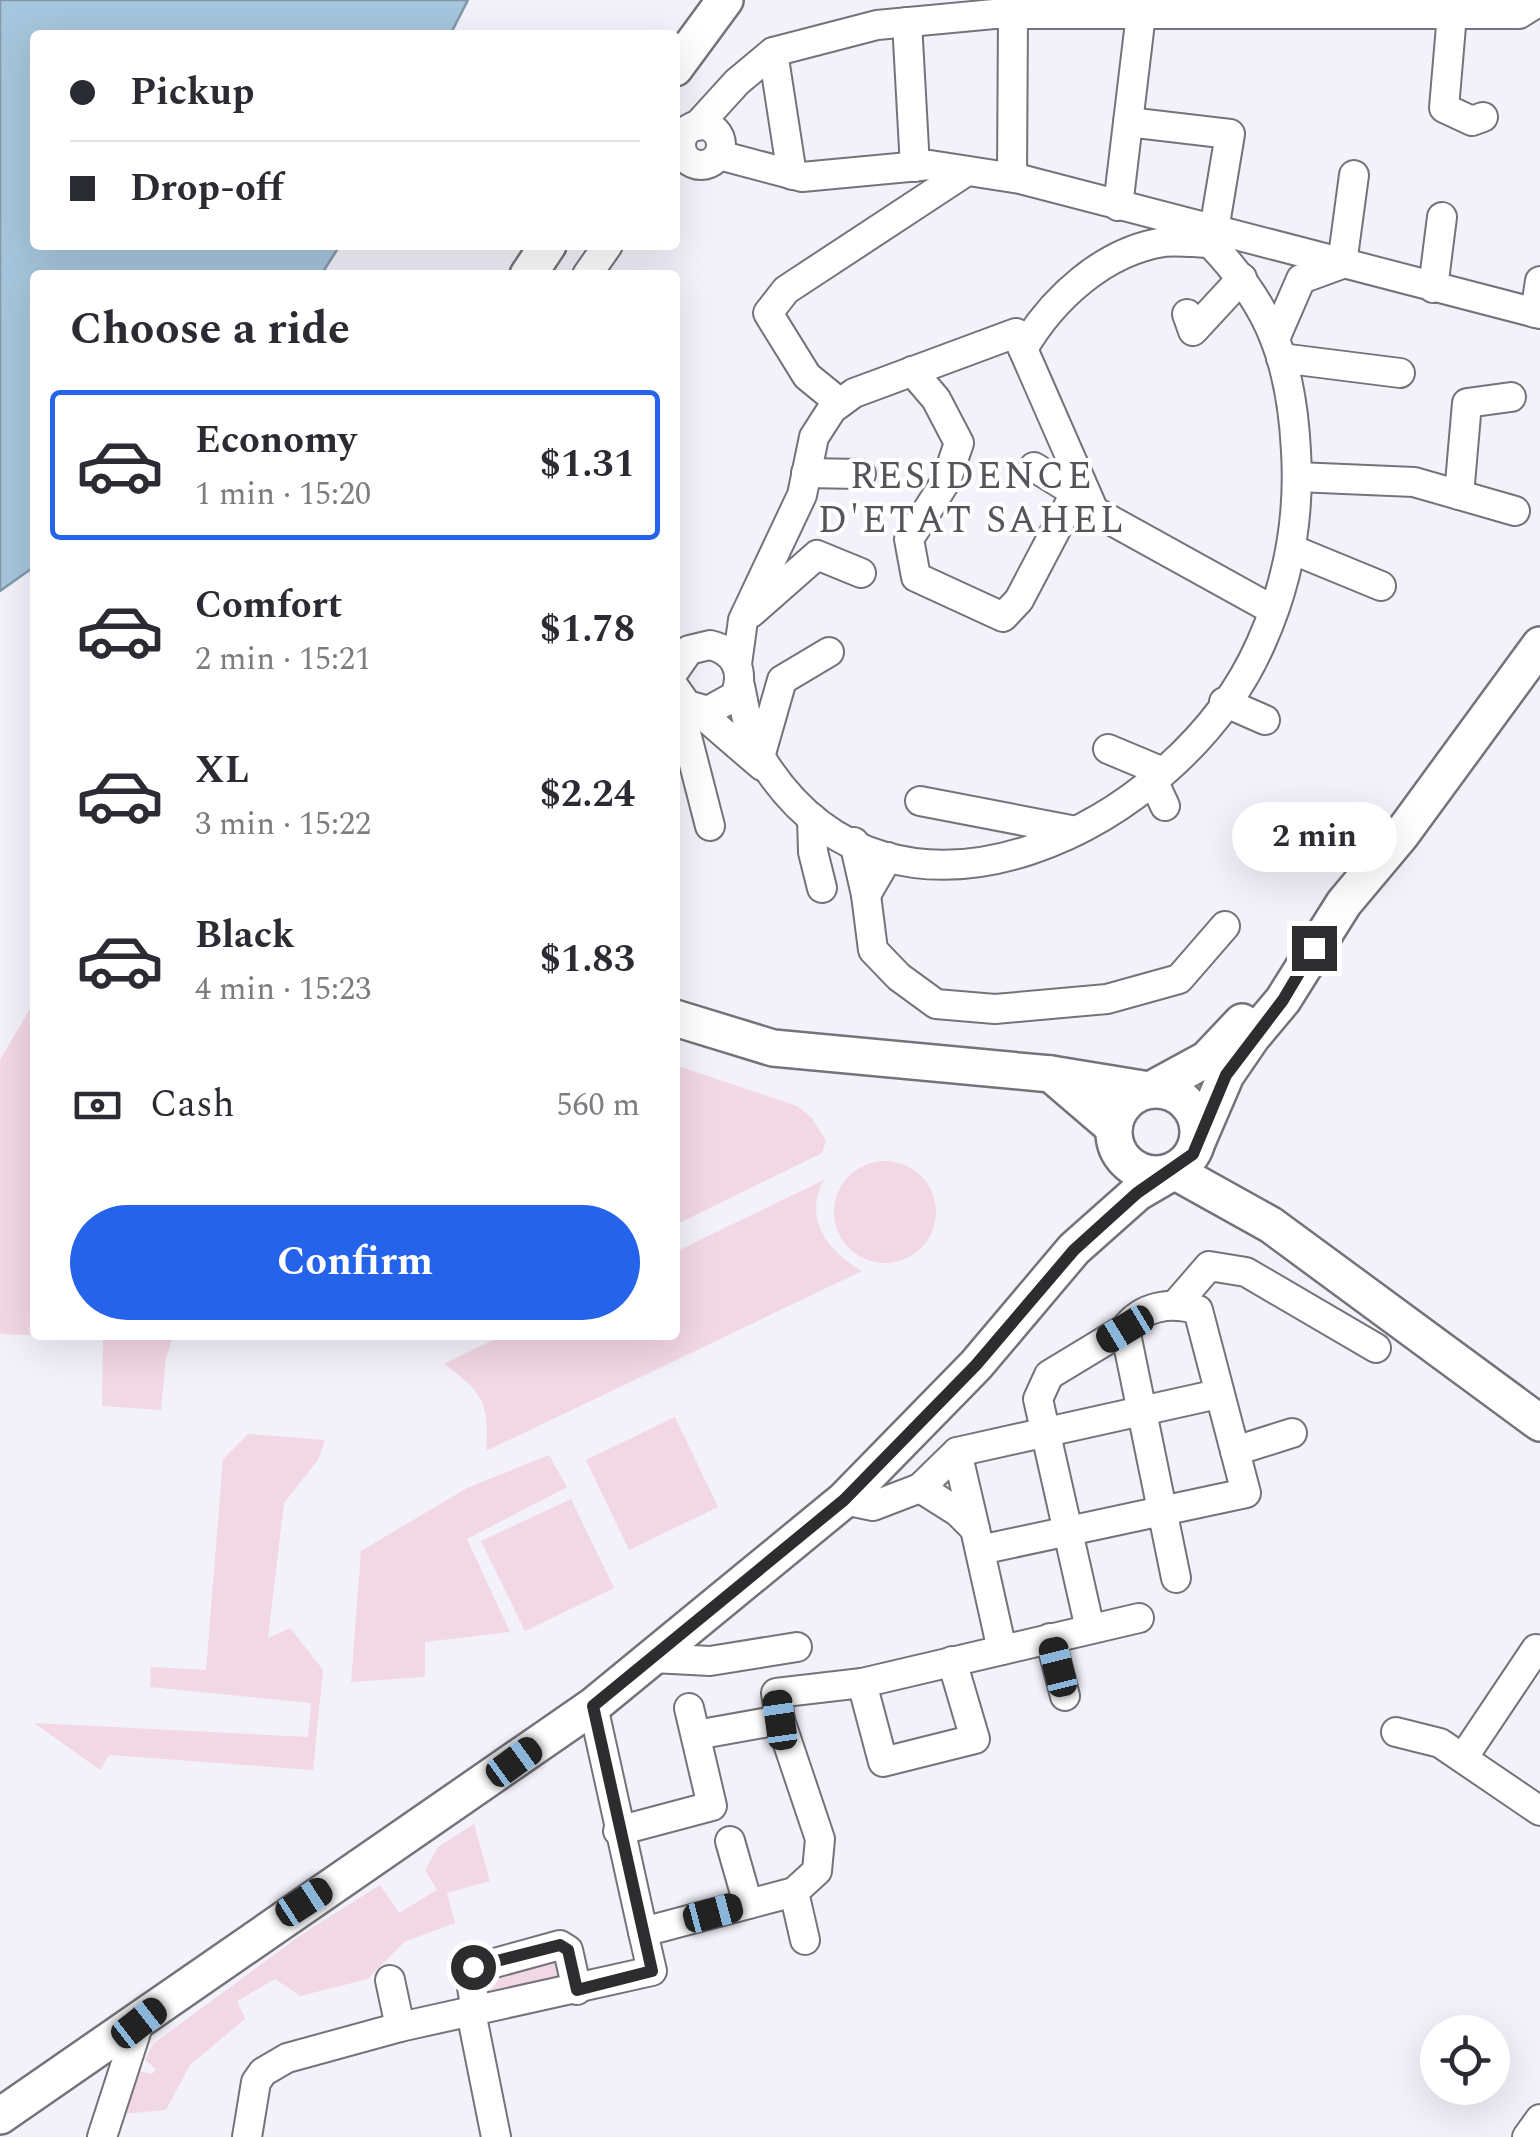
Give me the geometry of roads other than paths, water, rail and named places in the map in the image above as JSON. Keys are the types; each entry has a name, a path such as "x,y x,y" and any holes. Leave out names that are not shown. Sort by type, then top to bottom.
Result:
{"main road":[{"path":"680,61 725,0"},
{"path":"1074,1250 1100,1203 1126,1103 1207,1058 1298,970 1540,645"},
{"path":"0,2116 593,1706 844,1500 976,1365 1074,1250 1137,1193 1193,1154 1226,1075 1283,1000 1298,970"},
{"path":"680,1020 773,1048 1051,1074 1177,1095 1195,1115 1198,1141 1210,1162 1231,1182 1540,1400"},
{"path":"1051,1074 1116,1141 1126,1163 1148,1174 1173,1171 1271,1226 1540,1423"}],"street":[{"path":"1540,1 1519,14 1233,7 1140,14 1012,14 877,24 773,52 737,82 684,149 710,164 719,155 792,174 914,167 1012,178 1206,233 1538,314 1540,281"},
{"path":"1012,14 1012,178"},
{"path":"1118,206 1140,14"},
{"path":"1452,14 1444,108 1472,120 1484,117"},
{"path":"907,22 914,167"},
{"path":"773,52 792,174"},
{"path":"1128,122 1230,134 1206,233"},
{"path":"840,403 806,376 768,313 786,290 967,171"},
{"path":"1342,264 1354,175"},
{"path":"1433,288 1442,217"},
{"path":"710,645 726,651 738,675 760,757 779,780 822,829 888,857 970,866 1030,851 1106,818 1158,776 1210,723 1260,646 1291,548 1299,507 1294,416 1278,349 1262,305 1206,233"},
{"path":"1023,349 1043,314 1109,260 1206,233"},
{"path":"1278,349 1302,279 1342,264"},
{"path":"1187,314 1193,331 1242,278"},
{"path":"697,710 728,704 738,675 743,620 802,496 814,437 840,403 854,393 1016,334 1078,488 1094,511 1273,610"},
{"path":"1278,349 1400,373"},
{"path":"912,372 936,399 958,443 946,481 910,539 908,550 916,577 1003,616 1019,600 1078,488"},
{"path":"1459,495 1468,403 1511,397"},
{"path":"1034,467 1078,488"},
{"path":"806,472 861,474"},
{"path":"1297,477 1414,482 1515,511"},
{"path":"1291,548 1381,586"},
{"path":"680,659 689,650 710,645 743,620 817,555 862,573"},
{"path":"760,757 782,680 829,652"},
{"path":"680,698 779,780"},
{"path":"1224,702 1265,720"},
{"path":"680,715 710,826"},
{"path":"1108,749 1158,776 1165,806"},
{"path":"920,801 1076,831"},
{"path":"812,818 813,852 822,888"},
{"path":"854,842 866,895 872,950 899,977 936,1004 995,1009 1106,999 1180,978 1225,926"},
{"path":"866,895 888,857"},
{"path":"1177,1303 1208,1266 1246,1272 1376,1348"},
{"path":"977,1540 1068,1532 1164,1512 1249,1505 1198,1310 1177,1303 1136,1314 1125,1329 1049,1375 1038,1398 1046,1435 1068,1532 1090,1629"},
{"path":"1125,1329 1176,1578"},
{"path":"844,1500 873,1506 920,1488 957,1452 1218,1394"},
{"path":"1236,1451 1292,1433"},
{"path":"957,1452 1002,1650"},
{"path":"920,1488 958,1512 977,1540"},
{"path":"643,1932 794,1892 817,1871 820,1839 780,1720 776,1693 862,1682 1139,1618"},
{"path":"1050,1638 1065,1696"},
{"path":"653,1658 710,1660 796,1647"},
{"path":"1462,1758 1536,1648"},
{"path":"862,1682 883,1762 975,1738 952,1662"},
{"path":"247,2137 253,2092 263,2072 287,2058 400,2027 652,1971 593,1706"},
{"path":"618,1831 712,1806 692,1721 780,1720"},
{"path":"1396,1732 1440,1743 1540,1811"},
{"path":"730,1841 748,1904"},
{"path":"794,1892 805,1940"},
{"path":"496,2137 469,1970 560,1945 568,1950 577,1990"},
{"path":"390,1980 400,2027"},
{"path":"77,2137 103,2129 139,2023"},
{"path":"1527,2137 1540,2119"}],"water":[{"path":"0,0 468,0 453,30 30,30 30,250 337,250 324,270 30,270 30,570 0,591"}],"district":[{"name":"RESIDENCE D'ETAT SAHEL","path":"972,497"}]}
